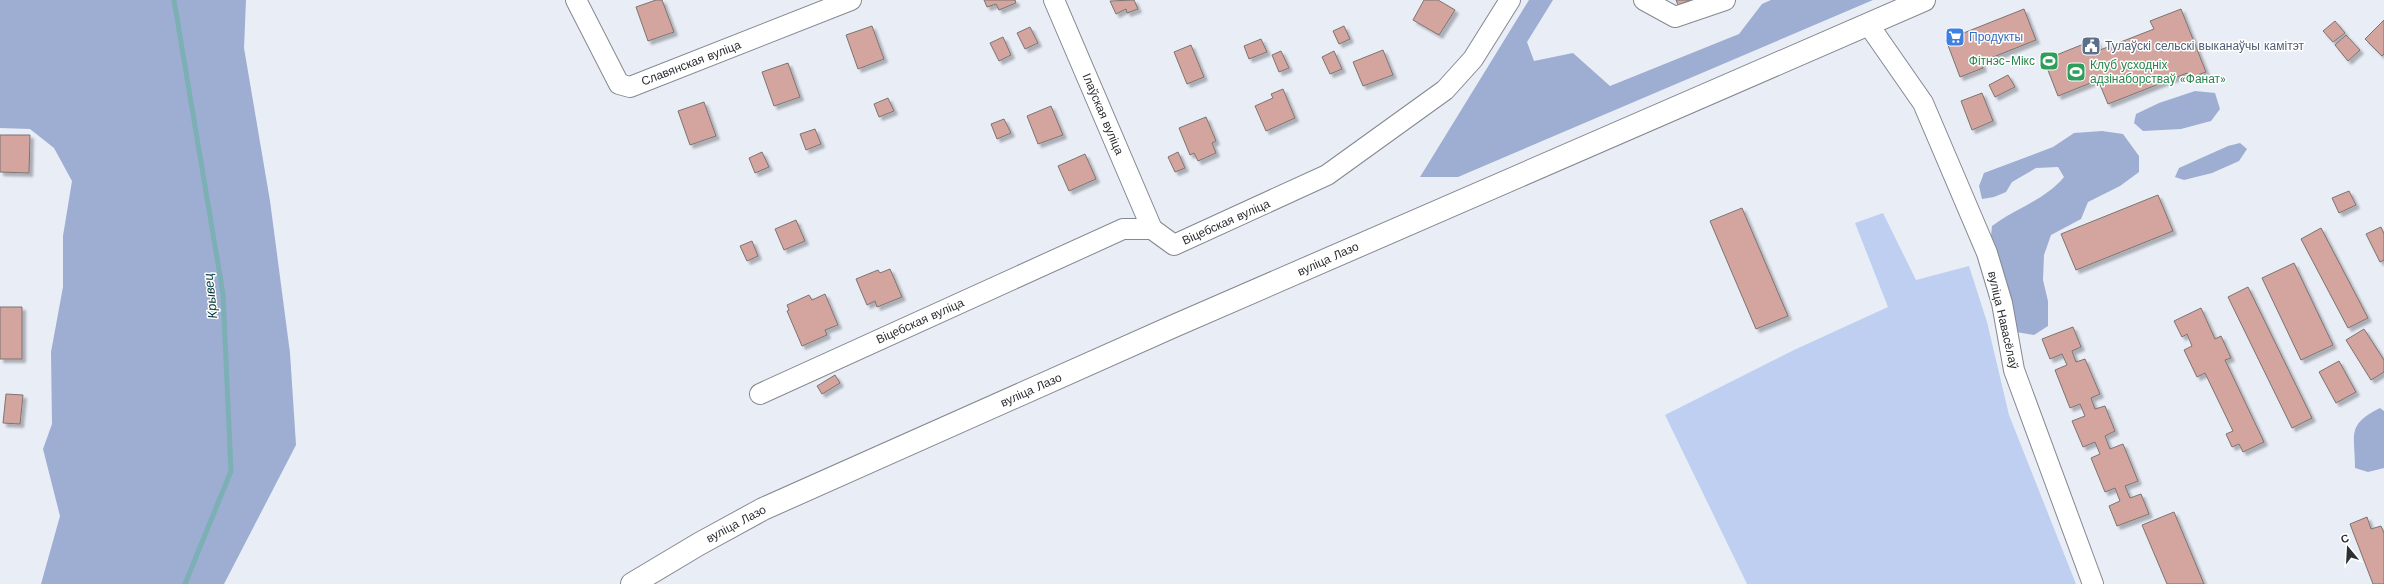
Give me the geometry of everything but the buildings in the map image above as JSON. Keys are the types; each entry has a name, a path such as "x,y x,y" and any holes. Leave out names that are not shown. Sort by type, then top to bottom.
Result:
{"main road":[{"name":"вуліца Лазо","path":"632,584 699,544 764,509 1438,211 1924,0"}],"street":[{"name":"Славянская вуліца","path":"576,0 619,84 630,87 851,0"},
{"name":"Ілаўская вуліца","path":"1054,0 1152,229"},
{"name":"Віцебская вуліца","path":"760,394 1123,229 1152,229 1174,245 1327,175 1445,90 1473,59 1510,0"},
{"path":"1644,0 1675,17 1725,0"},
{"name":"вуліца Навасёлаў","path":"1868,24 1923,103 1987,253 2002,304 2014,370 2093,584"}],"shaded area":[{"path":"0,0 246,0 244,48 270,201 290,353 296,445 224,584 41,584 60,516 43,449 52,424 51,352 63,287 63,236 72,181 54,148 30,129 0,128"},
{"path":"1529,0 1553,0 1527,42 1534,61 1573,53 1610,86 1739,34 1762,4 1771,0 1873,0 1458,177 1420,177"},
{"path":"2195,91 2215,93 2220,109 2211,121 2181,129 2143,131 2134,123 2136,114 2159,103"},
{"path":"2102,131 2123,134 2139,156 2139,172 2120,186 2088,202 2081,219 2051,235 2044,255 2043,280 2048,301 2048,326 2034,335 2016,332 1990,246 1992,226 2048,192 2064,177 2058,167 2036,168 2012,182 2006,192 1994,197 1982,199 1979,186 1984,173 2053,147 2074,133"},
{"path":"2240,143 2247,149 2239,161 2212,173 2184,180 2175,177 2179,168 2228,146"},
{"path":"1883,213 1916,280 1969,266 1987,322 2009,415 2076,584 1747,584 1665,415 1794,350 1888,307 1855,223"},
{"path":"2380,408 2384,411 2384,468 2368,472 2355,468 2355,432 2357,425 2362,420"}],"waterway":[{"name":"Крывец","path":"174,0 223,294 231,471 185,584"}],"place":[{"name":"Продукты","path":"1955,37"},
{"name":"Тулаўскі сельскі выканаўчы камітэт","path":"2091,46"},
{"name":"Фітнэс-Мікс","path":"2049,61"},
{"name":"Клуб усходніх адзінаборстваў «Фанат»","path":"2076,72"}]}
